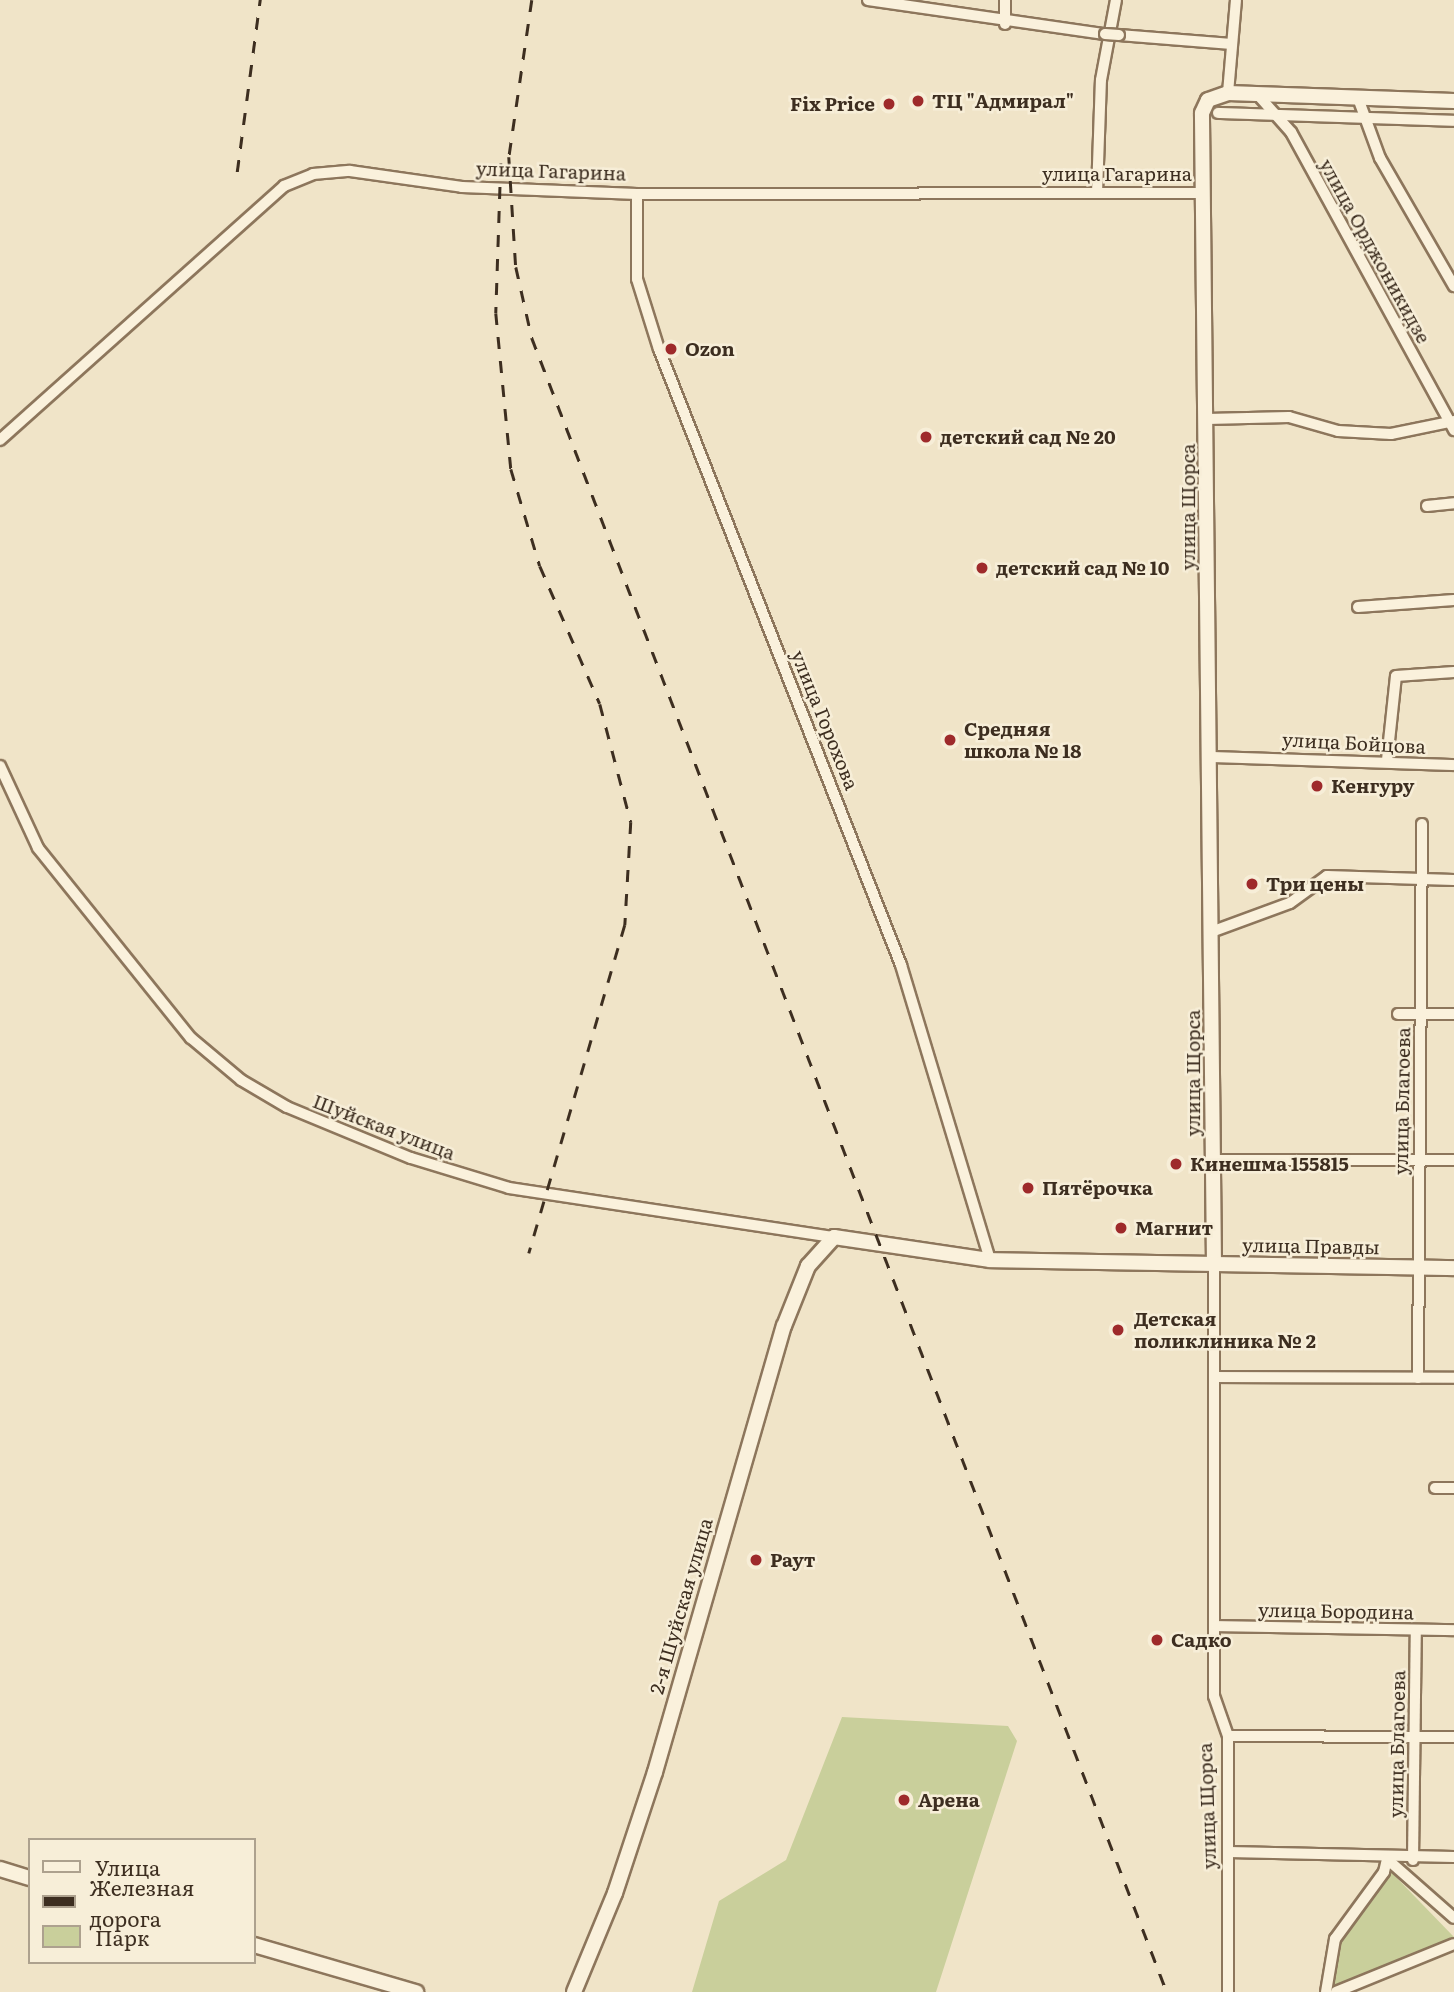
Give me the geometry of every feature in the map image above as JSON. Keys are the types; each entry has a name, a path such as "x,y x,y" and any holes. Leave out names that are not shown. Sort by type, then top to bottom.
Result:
{"street":[{"path":"868,0 910,5 1005,24 1232,44"},
{"path":"1005,24 1006,0"},
{"path":"1097,193 1101,80 1116,0"},
{"path":"1236,0 1228,93 1454,100"},
{"name":"улица Щорса","path":"1228,93 1208,100 1202,113 1210,757 1217,1626 1215,1712 1228,1736 1228,1992"},
{"name":"улица Орджоникидзе","path":"1258,95 1291,132 1453,425"},
{"path":"1358,98 1361,118 1454,286"},
{"path":"1217,114 1454,121"},
{"name":"улица Гагарина","path":"0,440 296,179 350,171 462,187 637,194 1202,193"},
{"name":"улица Горохова","path":"637,194 637,279 659,349 901,965 990,1260"},
{"path":"1207,419 1289,417 1338,431 1391,434 1453,425"},
{"path":"1427,506 1454,503"},
{"path":"1358,607 1454,600"},
{"path":"1388,760 1396,676 1454,672"},
{"name":"улица Бойцова","path":"1210,757 1388,760 1398,766 1454,765"},
{"name":"Шуйская улица","path":"0,766 38,848 191,1038 241,1080 287,1107 411,1158 509,1188 834,1237"},
{"name":"улица Благоева","path":"1418,1378 1422,824"},
{"path":"1211,932 1290,903 1327,876 1454,880"},
{"path":"1398,1014 1454,1014"},
{"path":"1213,1160 1454,1160"},
{"name":"улица Правды","path":"834,1237 990,1260 1454,1268"},
{"name":"2-я Шуйская улица","path":"574,1992 615,1893 655,1772 784,1326 808,1266 834,1237"},
{"path":"1215,1377 1454,1378"},
{"path":"1435,1488 1454,1488"},
{"name":"улица Бородина","path":"1217,1626 1454,1630"},
{"name":"улица Благоева","path":"1413,1860 1416,1630"},
{"path":"1228,1736 1454,1737"},
{"path":"1229,1853 1413,1860 1454,1857"},
{"path":"1387,1858 1454,1918"},
{"path":"1326,1992 1335,1938 1384,1872 1387,1858"},
{"path":"0,1869 28,1877"},
{"path":"1336,1992 1454,1944"},
{"path":"256,1946 415,1992"}],"green space":[{"name":"Арена","path":"842,1717 1008,1726 1017,1741 936,1992 692,1992 719,1901 786,1860"},
{"path":"1391,1872 1454,1937 1333,1986 1341,1942"}],"railway":[{"path":"237,172 260,0"},
{"path":"532,0 509,157 516,267 532,338 1167,1992"},
{"path":"501,163 496,313 511,469 540,566 600,704 631,822 625,925 529,1253"}],"place":[{"name":"ТЦ \"Адмирал\"","path":"918,101"},
{"name":"Fix Price","path":"889,104"},
{"name":"Ozon","path":"671,349"},
{"name":"детский сад № 20","path":"926,437"},
{"name":"детский сад № 10","path":"982,568"},
{"name":"Средняя школа № 18","path":"950,740"},
{"name":"Кенгуру","path":"1317,786"},
{"name":"Три цены","path":"1252,884"},
{"name":"Кинешма 155815","path":"1176,1164"},
{"name":"Пятёрочка","path":"1028,1188"},
{"name":"Магнит","path":"1121,1228"},
{"name":"Детская поликлиника № 2","path":"1118,1330"},
{"name":"Раут","path":"756,1560"},
{"name":"Садко","path":"1157,1640"},
{"name":"Арена","path":"904,1800"}]}
